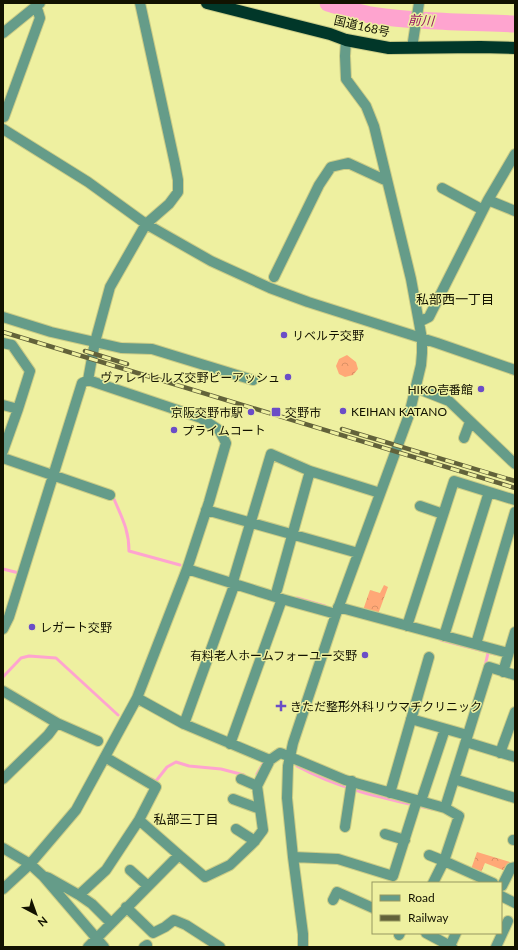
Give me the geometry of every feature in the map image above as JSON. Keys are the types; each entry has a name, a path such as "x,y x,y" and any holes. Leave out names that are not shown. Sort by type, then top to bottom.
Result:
{"highway":[{"name":"国道168号","path":"207,3 330,34 346,40 389,48 515,48"}],"street":[{"path":"88,380 95,342 110,287 146,224 169,204 178,192 178,180 140,3"},
{"path":"412,48 419,3"},
{"path":"3,33 38,4"},
{"path":"4,117 40,18 38,4"},
{"path":"303,947 303,934 287,798 290,756 337,611 408,415 416,388 422,353 422,339 411,279 374,126 366,106 346,79 346,40"},
{"path":"3,129 88,182 146,224 210,261 270,288 352,317 437,343 515,370"},
{"path":"419,322 429,317 488,200 515,154"},
{"path":"274,277 319,185 330,167 348,163 387,181"},
{"path":"442,188 483,210"},
{"path":"488,200 515,211"},
{"path":"3,317 51,332 121,348 152,349 253,380"},
{"path":"3,342 12,344 30,371 3,451"},
{"path":"3,628 9,617 82,383 88,380 201,418 219,430 226,443 206,510 187,569 137,698 76,810 30,864 3,889"},
{"path":"416,388 449,401 515,464"},
{"path":"3,405 18,409"},
{"path":"464,438 470,422"},
{"path":"184,724 234,580 271,454 310,471 380,493"},
{"path":"3,458 110,495"},
{"path":"230,744 279,594 310,471"},
{"path":"407,626 454,481 515,500"},
{"path":"444,636 489,492"},
{"path":"420,506 443,514"},
{"path":"206,510 358,553"},
{"path":"476,644 515,512"},
{"path":"187,569 234,580 337,611 407,626 476,644 506,660 515,675"},
{"path":"441,807 454,779 465,736 489,667 506,660 515,632"},
{"path":"390,793 429,656"},
{"path":"3,691 57,723 98,741"},
{"path":"137,698 184,724 270,760"},
{"path":"500,753 515,712"},
{"path":"411,719 465,736 500,753 515,758"},
{"path":"3,779 48,736 57,723"},
{"path":"293,857 338,859 393,876 444,729"},
{"path":"139,820 205,877 230,865 255,841 263,830 257,786 270,760 280,753 352,782 441,807 459,816 444,861 434,882"},
{"path":"79,895 106,870 139,820 156,787 104,757"},
{"path":"454,779 515,798"},
{"path":"241,780 257,786"},
{"path":"345,827 352,782"},
{"path":"233,799 260,809"},
{"path":"236,829 255,841"},
{"path":"385,834 405,840"},
{"path":"3,848 30,864 43,876 104,947"},
{"path":"88,947 179,855"},
{"path":"429,855 444,861 480,881"},
{"path":"502,885 512,868 515,867"},
{"path":"130,870 148,886"},
{"path":"43,876 50,878 79,895 92,904 111,923"},
{"path":"502,890 515,903"},
{"path":"333,900 337,892 372,908"},
{"path":"126,907 153,933 165,927 174,920 220,947"},
{"path":"496,947 508,921"},
{"path":"428,934 451,946 456,934"}],"green space":[{"path":"347,355 356,362 358,369 353,375 345,377 339,374 336,366 339,359"},
{"path":"384,585 388,587 377,617 362,613 370,590 380,593"},
{"path":"477,852 513,863 508,872 485,863 479,877 470,872"}],"waterway":[{"name":"前川","path":"328,3 370,15 406,19 515,24"},
{"path":"110,497 114,499 124,524 128,537 129,551 180,565"},
{"path":"3,569 19,573"},
{"path":"297,598 325,606"},
{"path":"441,640 495,654"},
{"path":"485,666 488,653"},
{"path":"3,677 21,658 29,656 56,658 118,715"},
{"path":"152,779 156,781 167,767 176,762 189,766 221,769 244,775"},
{"path":"257,774 264,762"},
{"path":"297,766 346,787 380,797 432,809"}],"railway":[{"path":"3,332 515,488"},
{"path":"85,351 127,364"},
{"path":"342,429 515,481"}],"place":[{"name":"リベルテ交野","path":"284,335"},
{"name":"ヴァレイヒルズ交野ビーアッシュ","path":"288,377"},
{"name":"HIKO壱番館","path":"481,389"},
{"name":"KEIHAN KATANO","path":"343,411"},
{"name":"京阪交野市駅","path":"251,412"},
{"name":"交野市","path":"276,412"},
{"name":"プライムコート","path":"174,430"},
{"name":"レガート交野","path":"32,627"},
{"name":"有料老人ホームフォーユー交野","path":"365,655"},
{"name":"きただ整形外科リウマチクリニック","path":"281,706"}],"district":[{"name":"私部西一丁目","path":"455,299"},
{"name":"私部三丁目","path":"186,819"}]}
